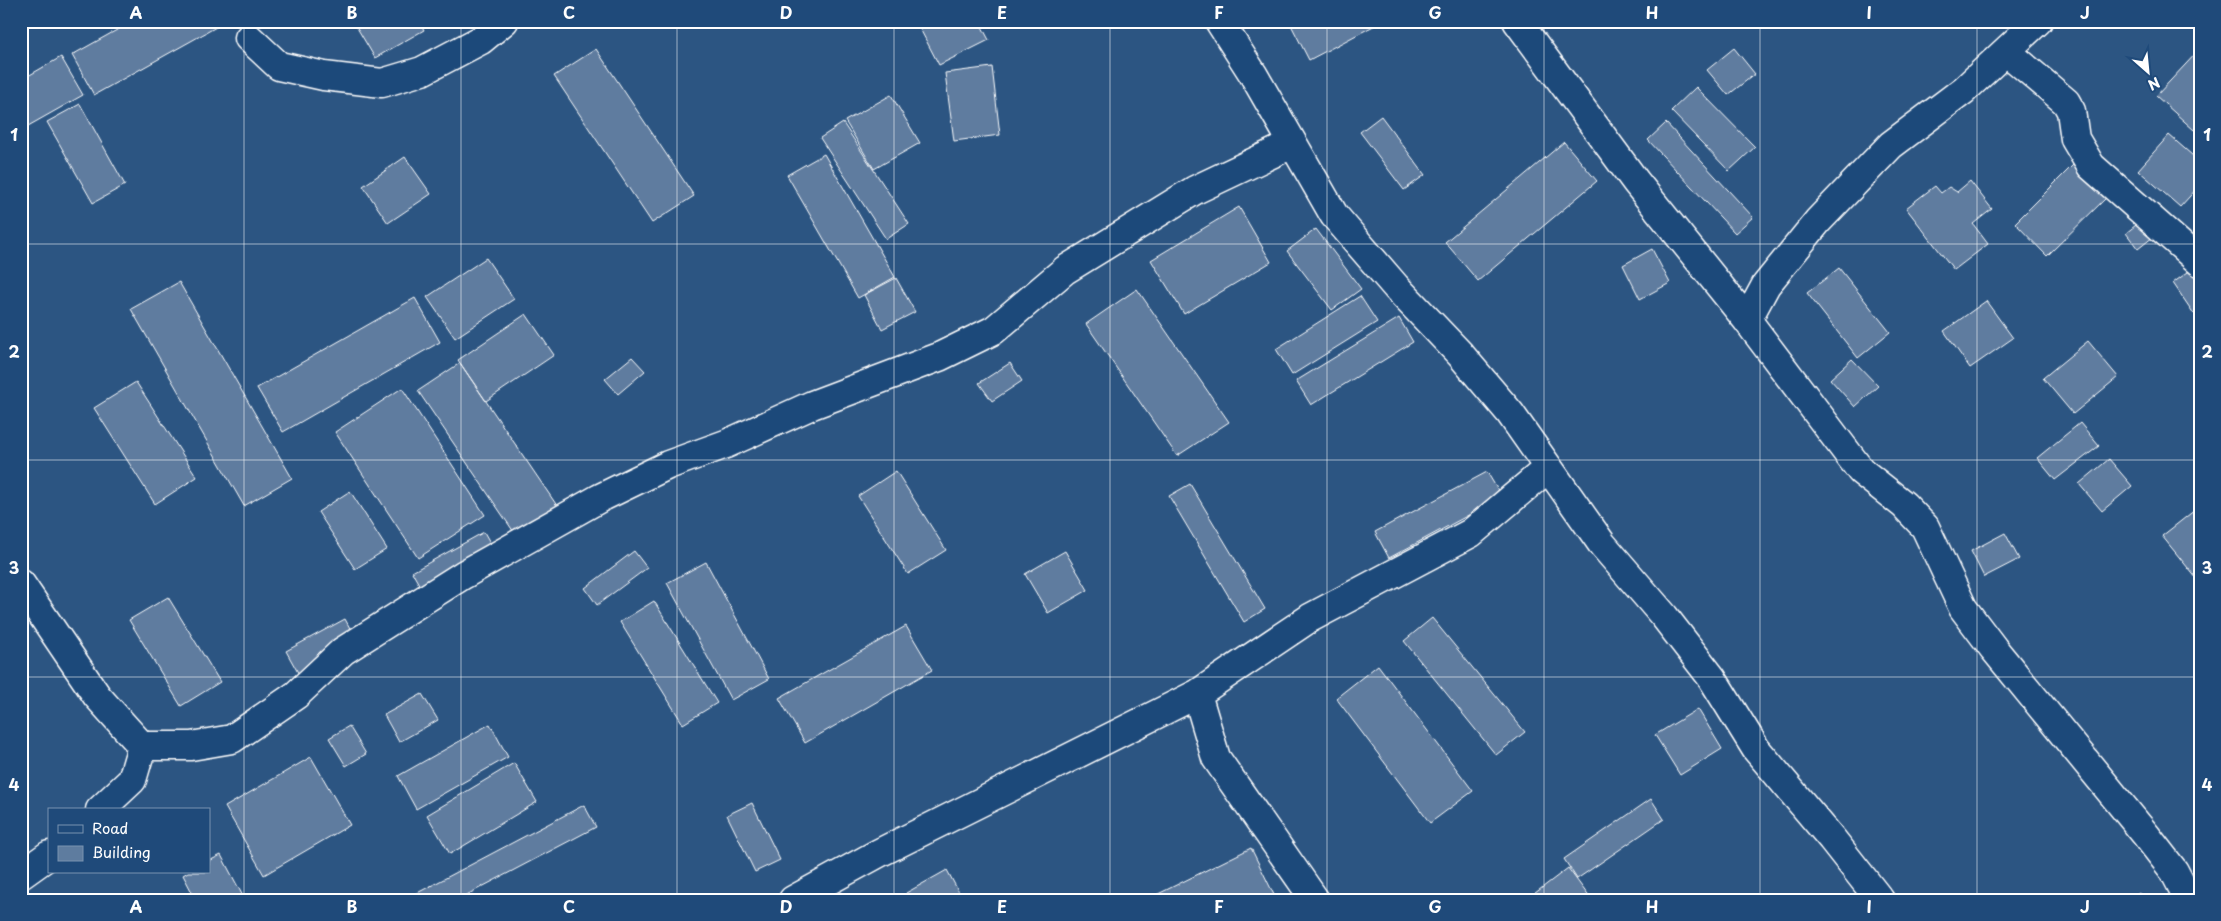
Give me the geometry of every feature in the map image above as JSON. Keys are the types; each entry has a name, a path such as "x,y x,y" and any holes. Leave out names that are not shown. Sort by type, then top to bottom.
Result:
{"street":[{"path":"249,38 279,66 324,76 382,83 422,71 481,40 504,21"},
{"path":"1219,21 1253,74 1334,215 1396,287 1466,361 1510,413 1602,544 1664,616 1712,678 1756,749 1880,900"},
{"path":"1517,21 1636,182 1747,320 1862,470 1904,505 1925,527 1963,608 2174,871 2189,900"},
{"path":"1747,320 1772,278 1818,221 1878,158 1891,145 1964,90 2038,21"},
{"path":"2006,51 2066,102 2070,111 2075,139 2091,166 2200,262"},
{"path":"21,584 97,696 142,746 191,746 232,739 296,695 343,651 463,575 591,503 668,464 726,444 812,405 939,357 994,330 1065,270 1195,190 1292,144"},
{"path":"793,900 879,853 1197,694 1310,618 1471,533 1548,468"},
{"path":"1197,694 1216,758 1315,900"},
{"path":"102,808 132,780 142,746"},
{"path":"21,875 48,856"}],"building":[{"path":"133,21 227,21 94,95 72,55"},
{"path":"353,21 419,21 424,30 375,58"},
{"path":"925,21 979,21 989,40 939,65 918,25"},
{"path":"1289,21 1383,21 1309,60"},
{"path":"1785,21 1805,21 1794,31"},
{"path":"1734,48 1755,74 1728,95 1707,70"},
{"path":"596,49 694,196 652,223 554,76"},
{"path":"2200,49 2200,124 2194,130 2156,96"},
{"path":"61,57 83,95 21,130 21,80"},
{"path":"992,67 1000,135 954,141 945,73"},
{"path":"1696,87 1755,147 1729,171 1671,111"},
{"path":"891,95 920,143 874,169 845,121"},
{"path":"80,104 125,185 93,203 47,122"},
{"path":"1381,116 1425,175 1404,190 1360,132"},
{"path":"843,123 909,224 886,239 820,138"},
{"path":"1666,123 1753,217 1735,233 1648,140"},
{"path":"2169,135 2200,162 2200,185 2180,207 2138,170"},
{"path":"1564,142 1597,181 1478,281 1445,242"},
{"path":"824,154 895,277 858,298 787,175"},
{"path":"405,157 431,194 388,223 363,186"},
{"path":"2075,163 2108,196 2047,256 2015,223"},
{"path":"1970,181 1992,209 1973,224 1988,244 1954,270 1906,208 1935,186 1941,193 1949,187 1957,192"},
{"path":"1239,207 1271,262 1184,314 1151,260"},
{"path":"2141,221 2153,237 2138,249 2126,233"},
{"path":"1316,229 1361,289 1332,310 1287,251"},
{"path":"1652,249 1670,283 1640,299 1623,265"},
{"path":"486,258 514,299 455,338 427,297"},
{"path":"1839,268 1890,332 1858,358 1807,293"},
{"path":"2192,269 2200,280 2200,309 2194,314 2173,283"},
{"path":"896,278 915,312 882,329 864,295"},
{"path":"179,282 292,478 244,506 131,309"},
{"path":"1137,289 1229,422 1177,456 1086,324"},
{"path":"1360,296 1377,322 1292,375 1276,349"},
{"path":"415,298 440,342 283,432 257,388"},
{"path":"1986,301 2013,338 1970,368 1944,331"},
{"path":"526,314 554,355 486,401 458,360"},
{"path":"1399,318 1413,342 1311,405 1296,381"},
{"path":"2088,341 2118,377 2073,414 2043,378"},
{"path":"632,357 645,371 618,394 605,379"},
{"path":"1852,359 1878,386 1855,407 1830,379"},
{"path":"460,363 562,513 520,541 418,391"},
{"path":"1010,363 1022,381 992,401 979,383"},
{"path":"136,382 197,477 155,504 94,408"},
{"path":"402,388 485,515 418,558 335,432"},
{"path":"2080,423 2099,446 2055,480 2037,458"},
{"path":"2109,459 2132,486 2102,511 2079,484"},
{"path":"896,471 946,550 908,574 858,496"},
{"path":"1487,472 1502,497 1389,558 1375,532"},
{"path":"1190,484 1265,609 1244,622 1169,496"},
{"path":"350,491 387,549 355,569 318,512"},
{"path":"2200,506 2200,577 2197,579 2162,536"},
{"path":"484,532 501,562 429,602 412,572"},
{"path":"2005,533 2019,559 1984,577 1971,551"},
{"path":"634,551 647,568 597,605 585,588"},
{"path":"1065,551 1088,590 1048,613 1025,574"},
{"path":"706,562 769,679 731,700 667,583"},
{"path":"168,597 220,682 181,706 129,620"},
{"path":"654,601 717,703 683,724 620,622"},
{"path":"1432,618 1525,732 1496,755 1404,641"},
{"path":"345,619 359,645 301,678 286,651"},
{"path":"906,626 932,670 805,743 779,698"},
{"path":"1378,665 1473,791 1430,823 1336,698"},
{"path":"422,694 438,720 399,742 384,715"},
{"path":"1698,709 1722,749 1680,775 1655,735"},
{"path":"490,724 508,757 416,809 398,776"},
{"path":"349,726 366,754 346,766 329,738"},
{"path":"311,757 350,825 264,875 225,807"},
{"path":"514,763 537,802 450,854 427,815"},
{"path":"1651,799 1664,819 1577,879 1564,859"},
{"path":"752,803 780,860 755,872 727,815"},
{"path":"584,805 596,827 457,900 404,900"},
{"path":"1251,848 1276,899 1146,900"},
{"path":"221,855 245,900 196,900 183,875 210,874 210,860"},
{"path":"1568,868 1590,898 1588,900 1526,900"},
{"path":"947,870 963,900 910,900 906,893"},
{"path":"2139,893 2144,900 2130,900"},
{"path":"899,895 901,900 890,900"}]}
